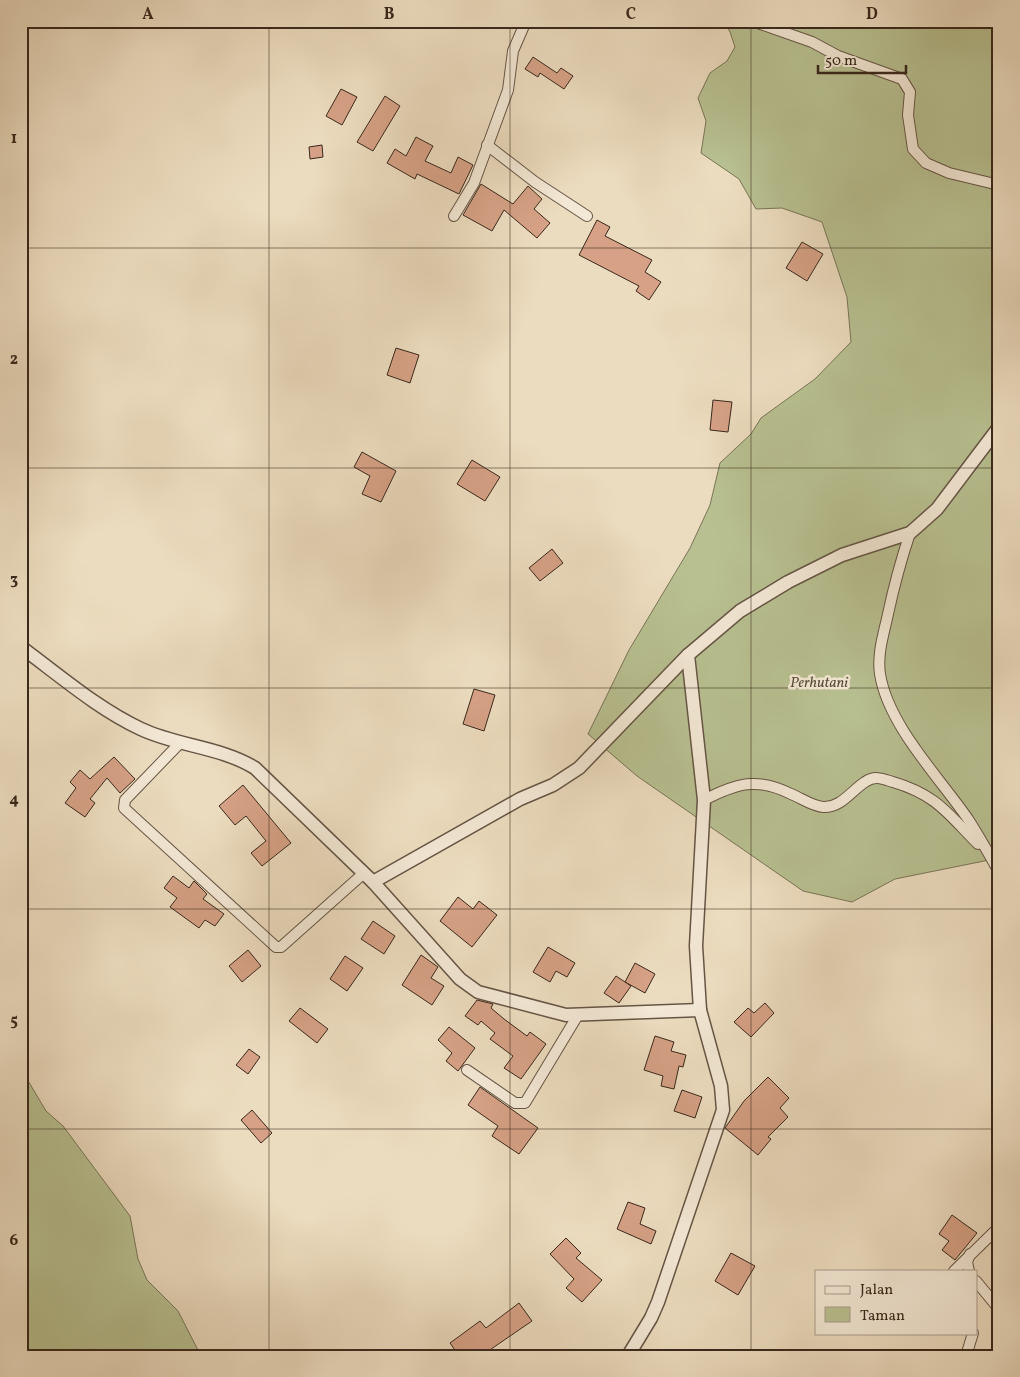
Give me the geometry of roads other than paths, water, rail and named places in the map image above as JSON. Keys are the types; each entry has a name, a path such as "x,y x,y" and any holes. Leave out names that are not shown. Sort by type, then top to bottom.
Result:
{"street":[{"path":"454,216 474,183 508,90 513,51 526,21"},
{"path":"752,21 812,42 838,56 902,79 910,92 908,115 913,149 926,163 949,173 999,185"},
{"path":"487,145 535,182 588,216"},
{"path":"180,743 126,800 124,808 276,947 281,947 368,877 567,777 591,757 688,656 740,611 788,582 842,555 910,533 937,509 999,427"},
{"path":"910,533 896,577 883,632 879,663 880,675 889,701 899,721 968,820 999,872"},
{"path":"21,647 123,719 141,729 180,743 236,758 255,768 368,877 468,986 489,996 566,1015 700,1010"},
{"path":"628,1356 651,1318 658,1302 722,1110 721,1086 700,1010 696,946 704,800 688,656"},
{"path":"704,800 724,790 756,783 771,784 822,807 832,806 842,801 865,781 877,777 917,789 951,813 988,853"},
{"path":"467,1070 515,1103 525,1103 578,1015"},
{"path":"955,1270 970,1253 999,1227"},
{"path":"969,1270 967,1262 970,1253"},
{"path":"978,1283 999,1309"},
{"path":"966,1356 973,1334"}],"park label":[{"name":"Perhutani","path":"819,683"}]}
